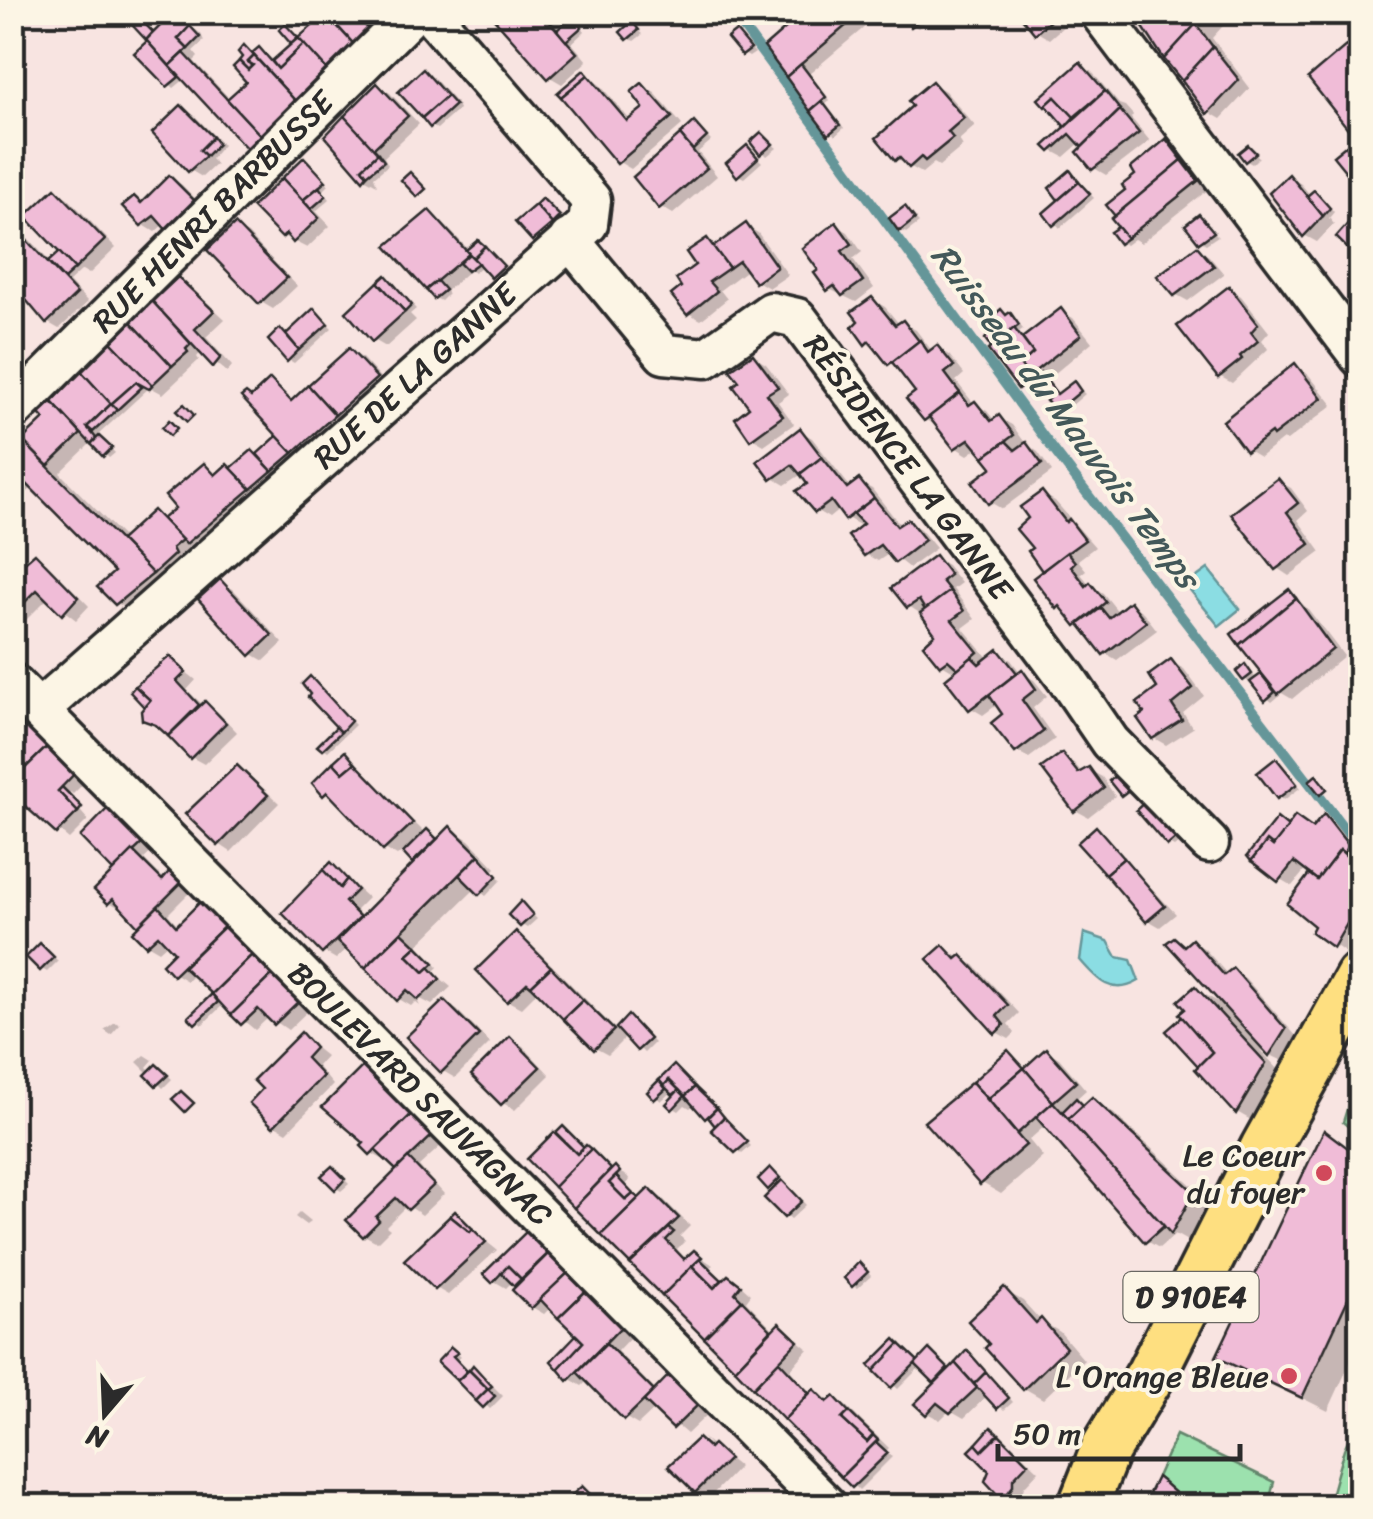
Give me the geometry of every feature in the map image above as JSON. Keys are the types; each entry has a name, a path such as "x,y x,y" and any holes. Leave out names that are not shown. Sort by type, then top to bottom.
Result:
{"main road":[{"name":"D 910E4","path":"1083,1506 1106,1448 1152,1374 1265,1148 1360,977"},
{"name":"D 910E4","path":"1104,1506 1152,1374"}],"street":[{"name":"RUE HENRI BARBUSSE","path":"12,411 414,12"},
{"name":"RUE DE LA GANNE","path":"39,710 588,224 591,200 429,12"},
{"path":"1099,12 1360,357"},
{"name":"RÉSIDENCE LA GANNE","path":"569,240 664,354 706,358 771,312 797,318 1110,742 1209,843"},
{"name":"BOULEVARD SAUVAGNAC","path":"12,683 827,1506"}],"green space":[{"path":"1360,1067 1360,1137 1343,1122"},
{"path":"1360,1414 1360,1506 1328,1506 1344,1449"},
{"path":"1176,1435 1274,1482 1268,1506 1190,1506 1157,1477"}],"water":[{"path":"1208,569 1240,609 1219,626 1186,585"},
{"path":"1084,933 1108,941 1117,957 1131,960 1139,981 1113,987 1099,980 1080,960"}],"building":[{"path":"174,12 190,26 178,39 188,49 170,66 146,40"},
{"path":"325,12 353,12 373,34 358,49"},
{"path":"488,12 541,12 577,53 548,79"},
{"path":"804,12 862,12 786,77 764,47"},
{"path":"1017,12 1060,12 1035,34"},
{"path":"1133,12 1207,12 1164,59"},
{"path":"326,14 358,49 331,74 298,38"},
{"path":"927,14 911,27 901,15"},
{"path":"572,16 582,27 566,41 557,30"},
{"path":"141,20 153,32 146,40 133,26"},
{"path":"632,21 639,30 627,40 620,32"},
{"path":"285,24 298,38 291,44 279,30"},
{"path":"1196,24 1213,47 1182,81 1164,59"},
{"path":"190,26 200,37 188,49 178,39"},
{"path":"736,31 751,49 742,56 727,38"},
{"path":"298,38 304,44 278,69 272,61"},
{"path":"147,41 179,77 167,87 134,53"},
{"path":"304,44 331,74 300,106 252,53 259,47 278,69"},
{"path":"244,45 254,56 248,62 253,65 248,70 239,61 242,57 238,52"},
{"path":"1347,45 1360,63 1360,144 1308,78"},
{"path":"1213,47 1239,80 1207,114 1182,81"},
{"path":"184,53 265,140 251,153 170,66"},
{"path":"254,56 300,106 265,140 227,99 246,82 233,67 239,61 248,70 253,65 248,62"},
{"path":"1080,62 1105,91 1074,117 1055,97 1045,107 1038,99"},
{"path":"801,64 826,97 810,111 786,77"},
{"path":"423,69 447,96 422,118 398,92"},
{"path":"584,70 588,75 561,97 557,93"},
{"path":"588,75 627,121 643,108 631,92 642,83 672,117 617,164 561,97"},
{"path":"932,81 964,118 948,132 953,138 925,161 921,157 909,168 899,157 895,161 876,138 912,106 908,101"},
{"path":"377,83 408,116 373,149 344,116"},
{"path":"1105,91 1120,110 1082,147 1070,134 1050,152 1044,146"},
{"path":"447,96 455,105 430,128 422,118"},
{"path":"1055,97 1074,117 1065,127 1046,105"},
{"path":"822,101 840,125 828,135 810,111"},
{"path":"181,105 213,137 200,150 206,156 188,172 152,133"},
{"path":"1120,110 1139,133 1092,170 1077,152"},
{"path":"344,116 378,153 362,168 367,175 363,180 325,136"},
{"path":"694,122 707,137 693,150 680,135"},
{"path":"761,132 773,144 760,155 750,142"},
{"path":"680,135 707,168 659,209 633,177"},
{"path":"213,137 218,144 206,156 200,150"},
{"path":"1355,138 1360,144 1360,177 1355,183 1333,156"},
{"path":"1166,139 1182,160 1115,216 1106,205 1125,190 1122,185 1135,175 1131,168"},
{"path":"747,145 758,158 737,177 726,163"},
{"path":"1248,145 1256,153 1245,162 1238,153"},
{"path":"378,153 384,161 367,175 362,168"},
{"path":"304,157 326,181 303,200 282,178"},
{"path":"1182,160 1198,181 1127,238 1111,219"},
{"path":"1070,170 1079,182 1058,200 1049,188"},
{"path":"410,172 426,189 417,197 401,180"},
{"path":"1289,174 1323,216 1303,237 1269,193"},
{"path":"169,175 199,205 169,233 154,216 141,226 122,206 134,196 141,203"},
{"path":"282,178 319,218 293,243 286,234 282,238 252,207"},
{"path":"1079,182 1090,194 1053,226 1043,213"},
{"path":"319,187 326,196 311,209 303,200"},
{"path":"55,188 105,240 75,269 25,216"},
{"path":"1314,190 1330,208 1323,216 1307,196"},
{"path":"542,198 560,216 552,224 535,205"},
{"path":"535,205 552,224 532,241 515,222"},
{"path":"905,206 915,219 899,232 889,218"},
{"path":"429,210 469,254 426,290 386,246"},
{"path":"1360,210 1360,261 1336,237"},
{"path":"1199,214 1214,232 1199,243 1185,225"},
{"path":"836,222 852,244 842,251 863,281 842,296 834,286 827,291 802,248"},
{"path":"746,223 777,267 755,283 739,261 729,268 713,247"},
{"path":"235,224 287,278 259,304 207,250"},
{"path":"1118,227 1127,238 1119,244 1110,232"},
{"path":"17,230 77,294 46,324 12,283 12,235"},
{"path":"707,238 729,268 709,282 717,291 687,315 671,295 681,287 676,279 695,265 686,252"},
{"path":"478,240 485,246 473,258 466,250"},
{"path":"485,246 504,266 491,278 473,258"},
{"path":"1197,246 1214,266 1174,296 1157,276"},
{"path":"59,252 75,269 64,279 48,262"},
{"path":"469,254 478,263 467,271 459,263"},
{"path":"386,275 412,305 405,312 378,282"},
{"path":"178,277 214,311 195,329 221,357 213,367 152,301"},
{"path":"437,281 445,290 434,299 426,290"},
{"path":"378,282 405,312 372,342 346,312"},
{"path":"1229,286 1258,324 1251,332 1258,341 1218,378 1177,326"},
{"path":"872,297 895,325 903,320 919,341 888,365 852,327 858,321 851,312"},
{"path":"152,301 191,344 172,366 131,322"},
{"path":"314,308 328,324 299,350 286,334"},
{"path":"1061,308 1081,335 1029,376 1020,365 1033,353 1022,338"},
{"path":"1001,309 1006,315 1010,312 1019,325 991,347 985,339 990,325 986,322"},
{"path":"131,322 172,366 152,385 111,342"},
{"path":"280,328 299,350 287,362 268,340"},
{"path":"1014,328 1033,353 1020,365 1031,378 1018,389 988,350"},
{"path":"920,340 928,352 937,345 954,366 945,373 960,393 924,421 906,399 915,392 892,362"},
{"path":"111,342 152,385 149,389 136,382 111,404 81,371"},
{"path":"349,348 377,378 335,415 308,385"},
{"path":"753,354 778,387 767,394 783,416 750,440 735,418 749,407 733,386 739,381 730,370"},
{"path":"12,356 28,372 12,387"},
{"path":"1295,363 1322,398 1246,452 1223,421"},
{"path":"81,371 111,404 87,427 96,438 91,444 52,402"},
{"path":"1041,373 1057,394 1074,381 1081,391 1051,416 1046,410 1051,406 1046,401 1050,397 1035,379"},
{"path":"270,379 291,401 308,385 335,415 293,453 241,397 246,393 251,397"},
{"path":"136,382 142,387 117,410 111,404"},
{"path":"960,393 969,405 975,401 991,421 999,415 1014,435 984,457 969,439 954,449 929,417"},
{"path":"52,402 81,434 48,466 22,440 44,419 39,414"},
{"path":"111,404 117,410 93,432 87,427"},
{"path":"184,404 194,415 187,422 176,411"},
{"path":"169,420 177,428 170,436 162,428"},
{"path":"800,428 822,457 800,474 792,465 771,480 757,461"},
{"path":"17,435 153,574 115,605 97,587 114,572 17,474 12,478 12,439"},
{"path":"99,436 112,448 103,457 91,444"},
{"path":"277,436 293,453 272,471 257,454"},
{"path":"1006,441 1015,450 1026,442 1042,464 988,504 972,482 992,467 984,457"},
{"path":"252,450 272,471 251,489 231,468"},
{"path":"822,457 847,488 859,479 874,498 845,520 831,501 815,513 796,491 807,484 800,474"},
{"path":"204,463 215,475 227,464 251,489 186,544 162,519 175,508 165,496"},
{"path":"1278,478 1298,503 1287,512 1310,544 1275,570 1231,514"},
{"path":"1042,491 1085,540 1042,571 1028,551 1032,548 1016,529 1028,518 1020,507"},
{"path":"874,498 897,526 908,519 925,540 895,563 880,545 864,556 848,536 863,524 853,514"},
{"path":"153,510 182,540 172,548 175,554 153,574 120,540"},
{"path":"1067,552 1075,562 1071,566 1086,586 1090,582 1106,602 1076,626 1033,578"},
{"path":"35,553 78,597 62,615 37,590 12,615 12,573"},
{"path":"935,555 950,575 942,581 950,591 925,610 919,600 907,608 891,588"},
{"path":"220,579 272,635 250,656 198,599"},
{"path":"1289,589 1296,598 1239,645 1231,634"},
{"path":"950,591 964,611 952,620 978,652 958,669 948,660 940,666 923,645 935,634 920,613"},
{"path":"1296,598 1333,649 1278,694 1239,645"},
{"path":"1130,601 1146,622 1103,655 1079,624 1101,608 1109,618"},
{"path":"998,649 1017,673 969,710 945,679 972,657 979,664"},
{"path":"1360,653 1360,674 1350,661"},
{"path":"170,656 186,672 177,681 199,705 168,736 156,725 142,720 141,711 150,700 135,686"},
{"path":"1171,659 1193,688 1172,705 1182,720 1152,739 1137,718 1144,713 1137,703 1157,688 1149,675"},
{"path":"1245,664 1252,674 1243,681 1236,672"},
{"path":"1022,669 1036,689 1022,700 1044,731 1015,753 991,723 1002,714 989,695"},
{"path":"1261,674 1275,692 1265,701 1250,682"},
{"path":"310,676 351,721 341,732 308,697 310,694 302,684"},
{"path":"135,686 150,700 144,707 130,692"},
{"path":"205,701 226,723 190,759 168,736"},
{"path":"29,722 50,744 12,781 12,738"},
{"path":"336,727 341,732 322,750 317,746"},
{"path":"50,744 77,771 58,791 78,812 56,834 15,797 12,799 12,781"},
{"path":"345,751 355,763 343,773 333,762"},
{"path":"1062,753 1078,773 1089,767 1104,788 1074,812 1041,768"},
{"path":"1276,758 1297,784 1277,799 1257,773"},
{"path":"333,762 343,773 355,763 413,823 383,851 327,792 323,796 312,783"},
{"path":"237,765 268,795 218,846 185,814"},
{"path":"1122,770 1134,786 1121,796 1109,781"},
{"path":"1316,775 1327,789 1320,795 1309,781"},
{"path":"62,787 82,807 78,812 58,791"},
{"path":"1149,798 1181,834 1167,846 1136,810"},
{"path":"110,806 145,841 113,871 80,837"},
{"path":"1324,814 1349,846 1344,853 1340,850 1317,880 1294,862 1278,882 1251,861 1267,841 1273,846 1295,816 1312,828"},
{"path":"1277,818 1288,827 1273,846 1267,841 1251,861 1247,856"},
{"path":"450,826 479,855 365,968 337,941"},
{"path":"1096,826 1124,858 1105,874 1077,843"},
{"path":"427,829 437,839 412,863 403,853"},
{"path":"1340,850 1360,868 1360,901 1333,948 1311,932 1314,926 1287,904 1309,874 1317,880"},
{"path":"133,851 162,880 172,868 184,880 138,926 113,899 108,904 94,890"},
{"path":"479,855 497,876 479,895 459,875"},
{"path":"1124,858 1165,906 1146,922 1105,874"},
{"path":"331,862 347,879 340,888 323,870"},
{"path":"323,870 340,888 347,879 357,890 345,902 360,917 322,954 282,913"},
{"path":"202,900 227,924 173,976 162,964 174,952 158,935 146,946 132,932 158,906 176,926"},
{"path":"521,901 533,915 520,927 508,915"},
{"path":"227,924 255,952 212,994 183,967"},
{"path":"516,931 551,967 507,1002 476,970"},
{"path":"402,932 417,946 407,955 424,972 429,967 440,979 418,1000 407,990 397,1001 365,968"},
{"path":"1174,937 1184,946 1192,939 1224,975 1233,968 1286,1029 1269,1056 1166,943"},
{"path":"40,943 54,957 40,971 26,957"},
{"path":"943,945 956,959 961,955 1008,1005 997,1016 1004,1025 995,1034 927,959"},
{"path":"417,946 434,963 424,972 407,955"},
{"path":"255,952 275,972 231,1015 212,994"},
{"path":"551,967 583,1000 563,1019 531,986"},
{"path":"275,972 301,999 274,1025 258,1009 241,1025 231,1015"},
{"path":"1195,986 1266,1063 1236,1114 1195,1069 1212,1052 1179,1014 1185,1009 1178,1001"},
{"path":"212,994 218,1002 195,1024 188,1017"},
{"path":"444,1000 479,1035 441,1073 406,1037"},
{"path":"583,1000 614,1030 594,1050 563,1019"},
{"path":"628,1015 650,1039 637,1051 616,1028"},
{"path":"1182,1017 1212,1052 1198,1066 1166,1031"},
{"path":"301,1032 315,1048 306,1058 323,1076 273,1127 249,1103 262,1089 253,1080"},
{"path":"510,1036 540,1067 501,1105 471,1075"},
{"path":"1046,1048 1076,1082 1053,1102 1024,1068"},
{"path":"1008,1050 1024,1068 988,1099 972,1082"},
{"path":"156,1064 168,1075 156,1086 145,1075"},
{"path":"365,1064 413,1113 370,1155 361,1146 364,1143 322,1107"},
{"path":"674,1065 695,1087 685,1096 669,1080 664,1086 659,1080"},
{"path":"1024,1068 1053,1102 1017,1134 988,1099"},
{"path":"659,1080 666,1089 654,1100 647,1092"},
{"path":"669,1080 679,1090 673,1095 664,1086"},
{"path":"972,1082 1026,1145 980,1185 924,1122"},
{"path":"695,1087 717,1108 705,1119 685,1096"},
{"path":"679,1090 685,1096 672,1110 666,1104"},
{"path":"181,1091 194,1103 185,1112 172,1099"},
{"path":"1092,1097 1194,1192 1171,1234 1068,1119"},
{"path":"1076,1098 1083,1105 1068,1119 1062,1112"},
{"path":"1053,1102 1164,1226 1145,1243 1036,1117"},
{"path":"717,1108 724,1117 715,1126 708,1117"},
{"path":"413,1113 433,1135 396,1170 375,1150"},
{"path":"724,1117 748,1142 735,1153 711,1130"},
{"path":"563,1126 584,1147 577,1154 556,1133"},
{"path":"1324,1130 1360,1157 1360,1273 1302,1398 1216,1357"},
{"path":"554,1132 577,1154 586,1145 591,1149 554,1187 527,1159"},
{"path":"591,1149 611,1169 574,1208 554,1187"},
{"path":"408,1158 434,1185 408,1210 396,1198 363,1237 346,1220"},
{"path":"332,1166 345,1179 335,1190 321,1176"},
{"path":"615,1166 620,1172 609,1183 626,1200 633,1194 639,1198 601,1235 574,1208"},
{"path":"770,1167 780,1178 768,1190 758,1179"},
{"path":"616,1176 633,1194 626,1200 609,1183"},
{"path":"782,1180 802,1201 784,1218 764,1198"},
{"path":"649,1188 679,1218 630,1264 601,1235"},
{"path":"455,1211 473,1229 470,1232 450,1216"},
{"path":"450,1216 486,1242 435,1290 404,1260"},
{"path":"669,1228 674,1232 666,1240 684,1259 694,1250 702,1257 662,1296 630,1264"},
{"path":"529,1229 551,1251 521,1279 508,1266 492,1283 483,1274"},
{"path":"551,1251 570,1271 531,1309 512,1290"},
{"path":"700,1259 722,1280 714,1288 692,1266"},
{"path":"859,1262 868,1272 852,1287 844,1278"},
{"path":"508,1266 521,1279 514,1286 501,1273"},
{"path":"692,1266 714,1288 728,1275 741,1285 735,1293 742,1300 704,1338 662,1296"},
{"path":"570,1271 588,1289 558,1318 540,1299"},
{"path":"1004,1287 1036,1323 1041,1318 1066,1348 1023,1390 985,1348 989,1344 968,1321"},
{"path":"588,1289 623,1325 568,1381 558,1369 583,1342 558,1318"},
{"path":"742,1300 771,1330 735,1369 704,1338"},
{"path":"779,1323 798,1341 753,1388 735,1369"},
{"path":"576,1335 583,1342 558,1369 551,1361"},
{"path":"895,1339 900,1344 874,1371 869,1365"},
{"path":"606,1343 654,1391 624,1420 577,1372"},
{"path":"900,1344 918,1361 891,1388 874,1371"},
{"path":"451,1347 458,1353 453,1356 467,1371 457,1381 437,1362"},
{"path":"929,1349 948,1368 934,1383 915,1364"},
{"path":"967,1350 986,1372 974,1384 955,1363"},
{"path":"779,1361 809,1393 784,1420 753,1388"},
{"path":"955,1363 977,1388 950,1413 937,1403 926,1415 914,1404"},
{"path":"473,1365 492,1386 488,1389 469,1370"},
{"path":"469,1370 488,1389 476,1401 457,1381"},
{"path":"986,1372 1009,1398 997,1409 974,1384"},
{"path":"670,1374 700,1403 673,1429 644,1401"},
{"path":"488,1389 495,1396 483,1408 476,1401"},
{"path":"814,1389 827,1402 834,1396 849,1412 842,1419 867,1442 873,1435 878,1440 841,1477 784,1420"},
{"path":"849,1412 873,1435 867,1442 842,1419"},
{"path":"991,1427 999,1434 982,1451 976,1444"},
{"path":"999,1434 1028,1463 1013,1479 1007,1494 997,1494 985,1481 989,1471 969,1451 976,1444 982,1451"},
{"path":"698,1438 709,1448 713,1444 729,1459 695,1493 668,1466"},
{"path":"876,1442 888,1453 852,1488 841,1477"},
{"path":"1157,1477 1190,1506 1153,1506 1157,1497 1149,1493"},
{"path":"582,1486 592,1496 584,1506 572,1495"},
{"path":"697,1496 707,1506 686,1506"}],"waterway":[{"name":"Ruisseau du Mauvais Temps","path":"732,12 1043,436 1360,849"}],"place":[{"name":"Le Coeur du foyer","path":"1324,1173"},
{"name":"L'Orange Bleue","path":"1289,1376"}]}
